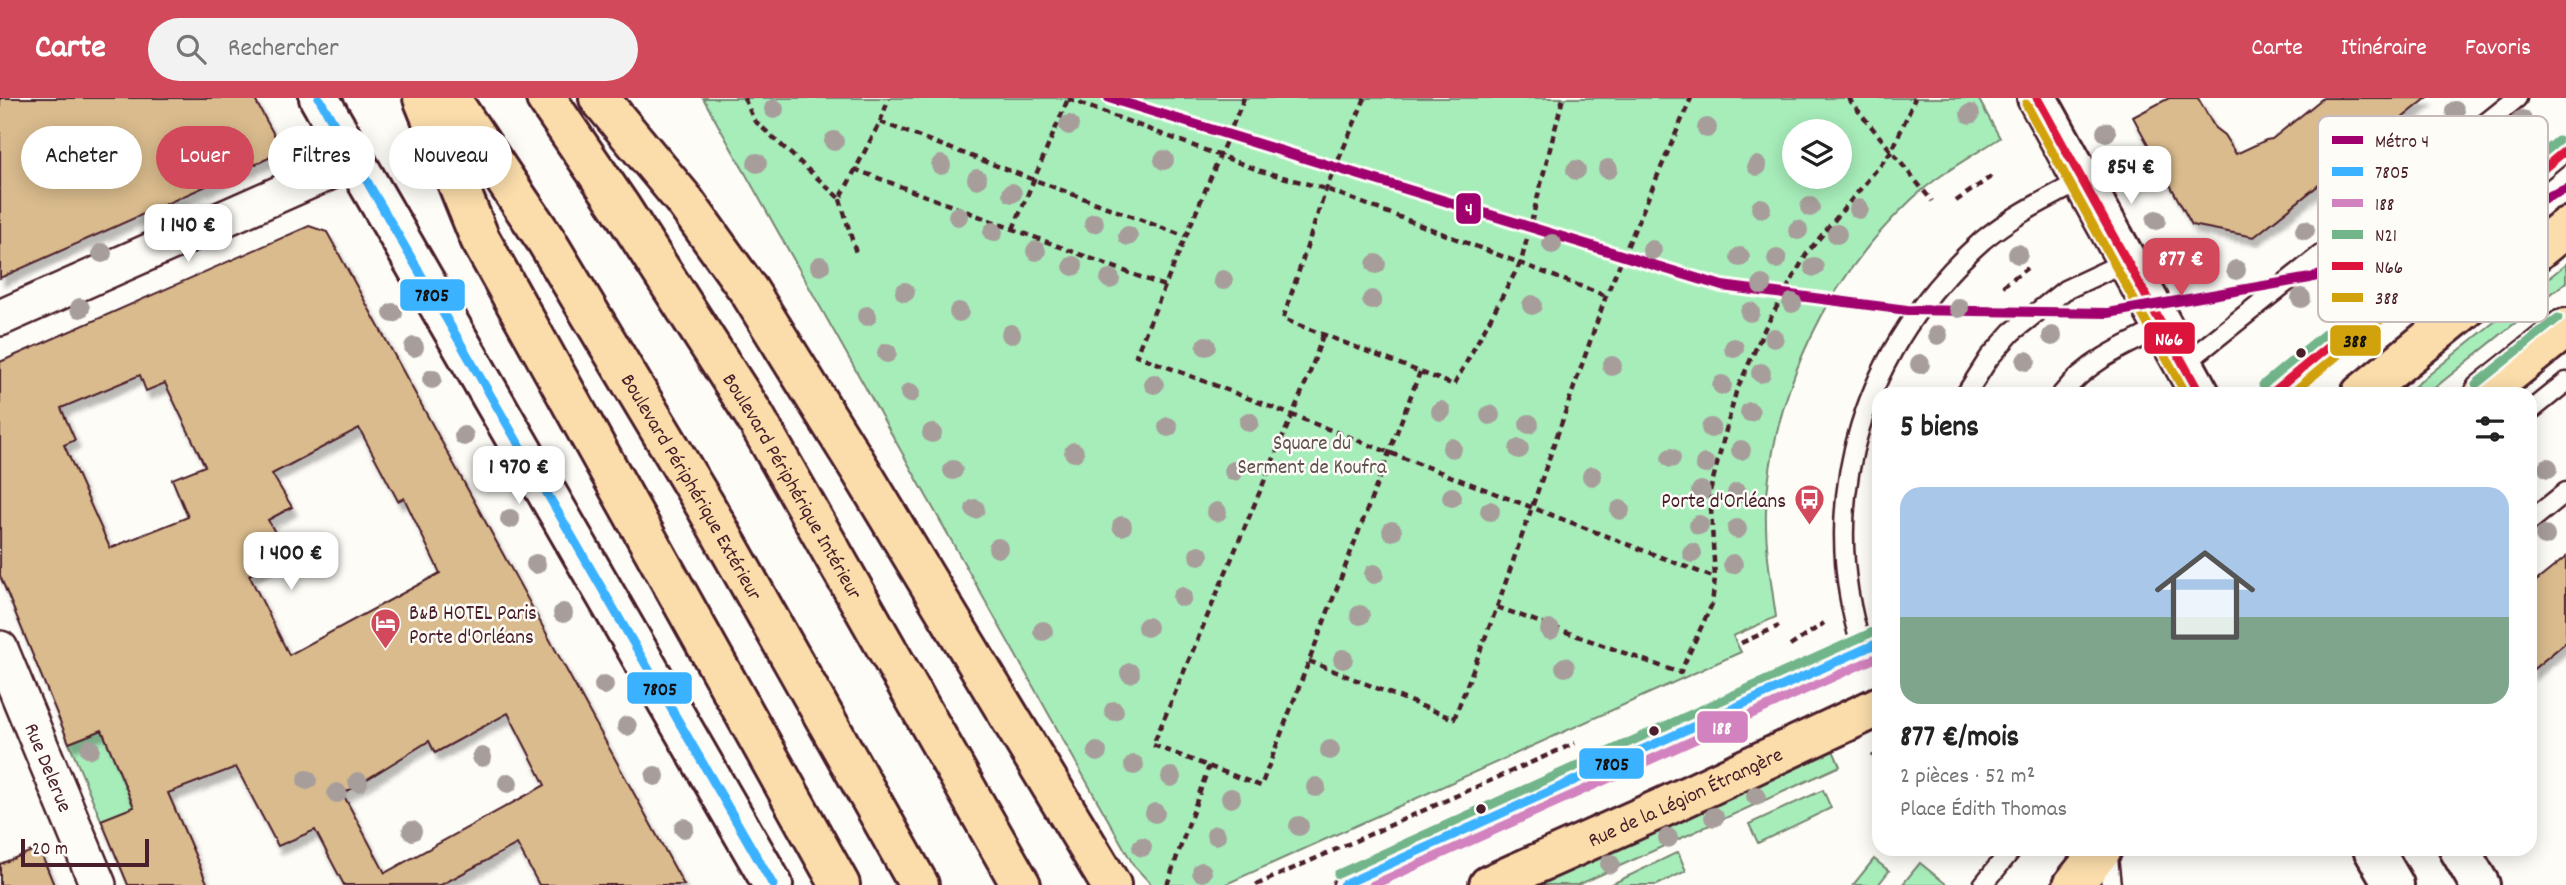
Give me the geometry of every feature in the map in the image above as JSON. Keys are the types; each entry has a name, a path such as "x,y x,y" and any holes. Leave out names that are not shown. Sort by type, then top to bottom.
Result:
{"main road":[{"path":"319,98 335,126"},
{"path":"423,98 480,239 840,885"},
{"name":"Boulevard Périphérique Extérieur","path":"450,98 547,242 706,507 919,885"},
{"name":"Boulevard Périphérique Intérieur","path":"546,98 621,208 754,415 1021,885"},
{"path":"599,98 682,199 749,290 1111,885"},
{"path":"2037,98 2192,379"},
{"path":"371,189 773,885"},
{"path":"2548,243 2566,228"},
{"path":"2370,387 2450,322"},
{"path":"2493,387 2566,328"},
{"name":"Rue de la Légion Étrangère","path":"1489,885 1872,710"},
{"path":"2073,885 2099,856"},
{"path":"2377,856 2394,885"},
{"path":"2463,856 2480,885"}],"street":[{"path":"0,318 289,189"},
{"name":"Rue Delerue","path":"0,649 98,885"}],"lane":[{"path":"2496,116 2517,98"},
{"path":"2548,165 2566,150"},
{"path":"1874,387 1896,344 1937,286 1984,239 2033,205 2083,180"},
{"path":"1970,387 1989,358 2012,332 2065,290 2127,261"},
{"path":"2192,379 2318,270"},
{"path":"2279,387 2358,322"},
{"path":"2069,387 2088,367 2163,327"},
{"path":"2537,405 2566,382"},
{"path":"1862,648 1850,611 1843,519 1847,477 1857,434 1872,393"},
{"path":"2537,515 2566,492"},
{"path":"1343,885 1872,645"},
{"path":"1983,885 2006,856"},
{"path":"2106,856 2112,885"}],"path":[{"path":"744,98 754,120 840,199 856,253"},
{"path":"840,199 880,122 889,98"},
{"path":"1013,229 1068,98 1287,180 1326,190 1606,296"},
{"path":"1244,98 1136,355 1715,578"},
{"path":"1365,98 1326,190 1283,319 1454,385 1521,262 1563,98"},
{"path":"1309,661 1454,719 1533,507 1606,296 1691,98"},
{"path":"1848,98 1932,201"},
{"path":"1497,607 1680,673 1712,604 1715,578 1710,491 1736,392 1765,328 1807,253 1892,151 1915,98"},
{"path":"880,122 1184,236"},
{"path":"854,169 1164,286"},
{"path":"1956,201 1992,176"},
{"path":"2003,286 2026,268"},
{"path":"1323,335 1293,414 1153,745 1261,786 1420,372"},
{"path":"1787,648 1824,623"},
{"path":"1741,643 1779,626"},
{"path":"1256,885 1585,738"},
{"path":"1167,885 1209,766"}],"green space":[{"name":"Square du Serment de Koufra","path":"703,98 1978,98 2000,138 1932,182 1881,231 1854,265 1809,341 1792,381 1779,423 1770,467 1766,524 1776,617 1733,636 1741,652 1224,885 1152,885 1134,866"},
{"path":"2566,264 2566,282 2548,297 2548,279"},
{"path":"2494,322 2516,322 2436,387 2414,387"},
{"path":"102,730 134,807 101,820 69,743"},
{"path":"1832,748 1840,766 1578,885 1533,885"},
{"path":"1823,790 1831,808 1758,843 1749,824"},
{"path":"1678,852 1686,871 1657,885 1610,885"},
{"path":"1874,859 1889,871 1878,885 1853,885"},
{"path":"1920,863 1946,884 1902,885"}],"building":[{"path":"0,98 254,98 269,126 268,158 254,165 254,126 156,126 156,189 200,189 0,278"},
{"path":"2169,98 2198,98 2215,128 2224,135 2236,154 2272,139 2323,98 2427,98 2405,116 2318,116 2318,186 2254,237 2192,225 2133,117"},
{"path":"309,226 327,232 684,885 539,885 517,844 441,885 344,885 315,830 278,846 236,767 168,793 208,885 128,885 101,820 134,807 102,730 69,743 0,576 0,362","holes":["140,375 146,391 165,383 205,466 172,479 188,517 110,548 64,445 75,440 61,408","359,428 398,501 404,498 440,573 289,655 249,575 287,554 268,520 292,507 272,474","508,713 545,785 385,873 343,794 429,741 435,753"]},
{"path":"2566,557 2566,642 2537,666 2537,580"},
{"path":"39,848 54,885 0,885 0,864"}],"metro line":[{"name":"4","path":"1109,98 1722,286 1907,310 2108,313 2318,276"},
{"name":"4","path":"2548,197 2566,189"}],"transit line":[{"name":"7805","path":"319,98 773,885"},
{"name":"N66","path":"2037,98 2196,387"},
{"name":"388","path":"2026,104 2182,387"},
{"name":"N21","path":"2548,149 2558,141"},
{"name":"N66","path":"2548,165 2566,150"},
{"name":"N21","path":"2476,384 2558,318"},
{"name":"N21","path":"2263,385 2339,322"},
{"name":"N66","path":"2279,387 2358,322"},
{"name":"388","path":"2299,387 2377,322"},
{"name":"N21","path":"1338,874 1872,632"},
{"name":"7805","path":"1343,885 1872,646"},
{"name":"188","path":"1373,885 1872,660"}],"place":[{"name":"Porte d'Orléans","path":"1809,527"},
{"name":"B&B HOTEL Paris Porte d'Orléans","path":"386,651"}]}
